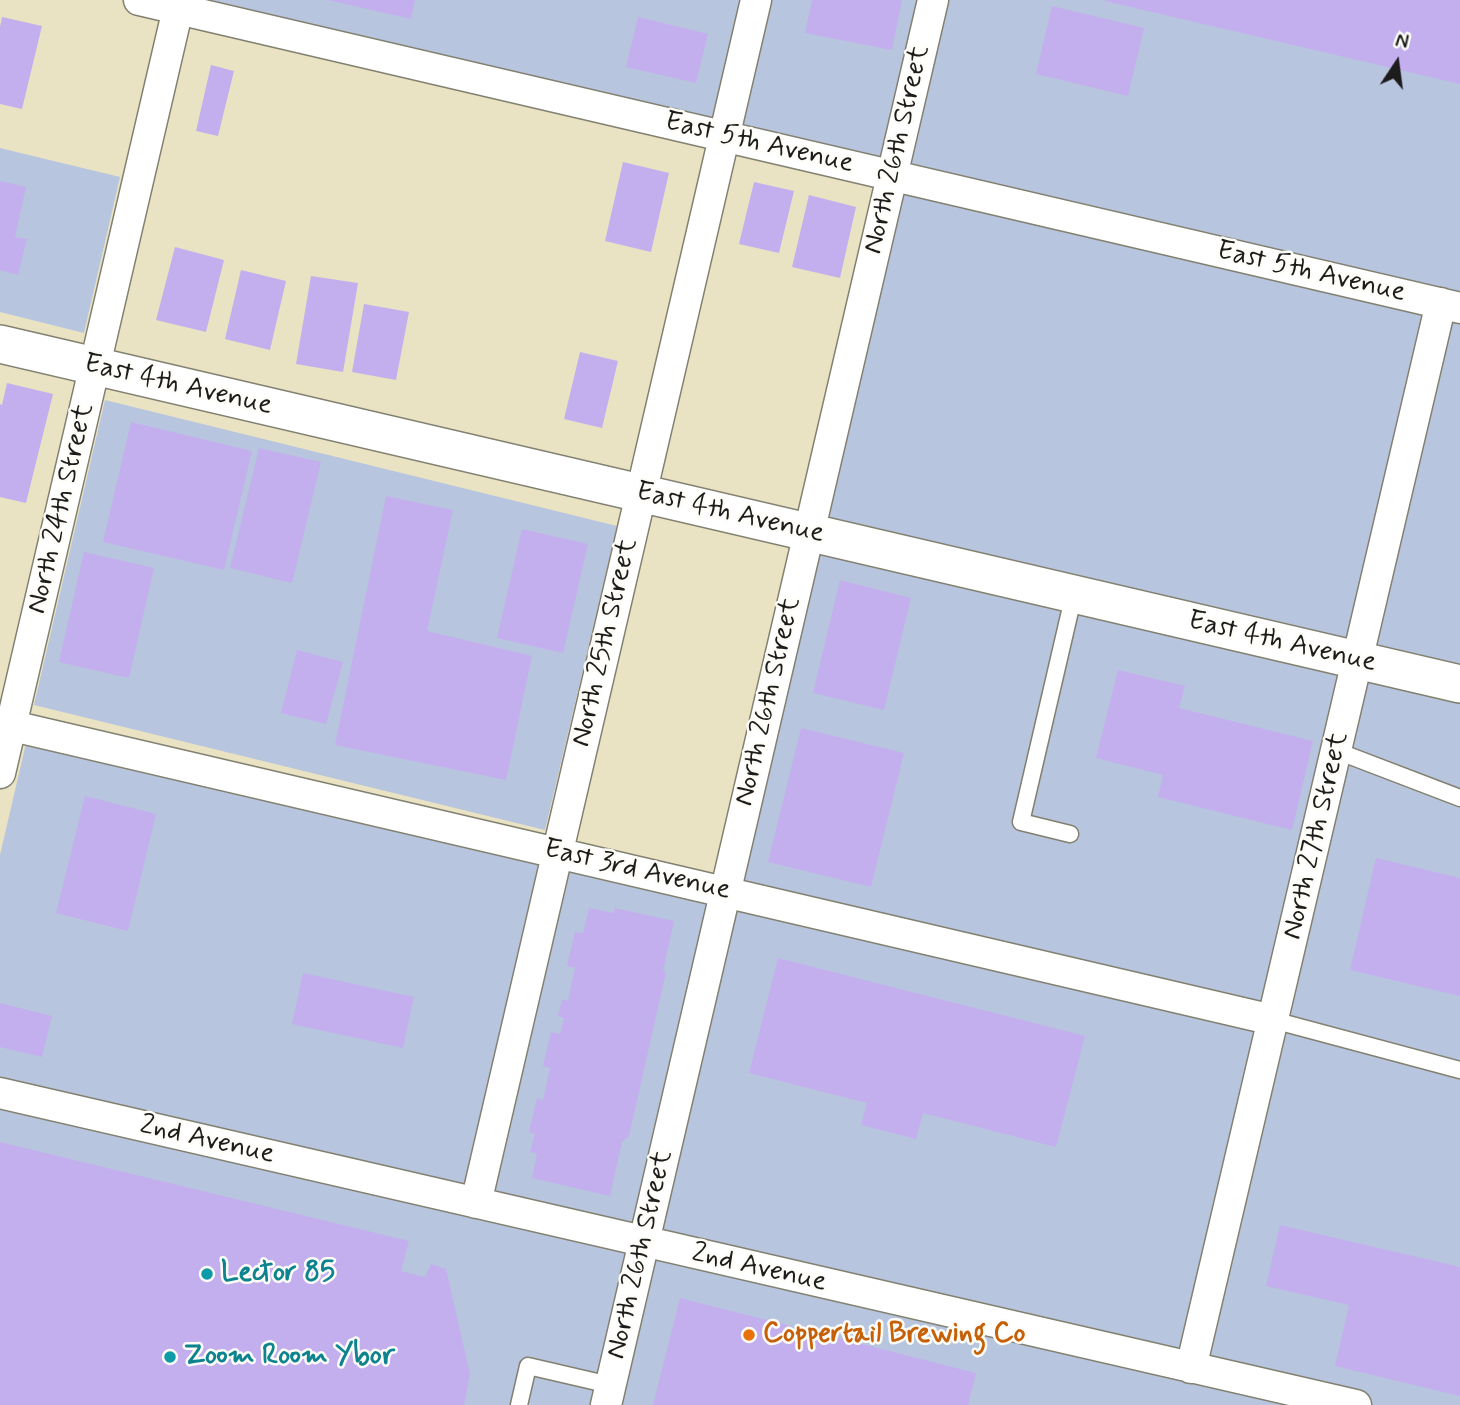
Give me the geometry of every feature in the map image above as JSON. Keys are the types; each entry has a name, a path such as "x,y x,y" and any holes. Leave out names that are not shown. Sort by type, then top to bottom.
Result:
{"street":[{"name":"East 5th Avenue","path":"139,0 179,5 892,176 1450,305"},
{"name":"North 25th Street","path":"476,1203 756,0"},
{"name":"North 26th Street","path":"608,1395 933,0"},
{"name":"North 24th Street","path":"0,773 6,724 95,366 179,5"},
{"name":"North 27th Street","path":"1191,1368 1357,660 1450,305"},
{"name":"East 4th Avenue","path":"0,344 1460,684"},
{"name":"East 3rd Avenue","path":"6,724 1273,1020"},
{"name":"2nd Avenue","path":"0,1093 1191,1368 1275,1396 1356,1405"}],"lane":[{"path":"1070,834 1021,822 1074,594"},
{"path":"1336,751 1460,798"},
{"path":"1273,1020 1460,1070"},
{"path":"519,1405 528,1366 608,1395"}],"shaded area":[{"path":"211,0 1460,0 1460,1405 0,1405 0,855 27,739 713,905 886,170 210,7"},
{"path":"0,148 120,177 84,333 0,312"},
{"path":"105,400 617,526 545,830 34,705"}],"building":[{"path":"328,0 415,0 411,19"},
{"path":"812,0 902,0 892,50 805,33"},
{"path":"1460,0 1460,84 1105,1"},
{"path":"1052,6 1144,28 1128,96 1036,74"},
{"path":"2,17 42,26 22,109 0,104"},
{"path":"638,17 708,34 696,83 626,67"},
{"path":"211,65 234,71 218,136 196,131"},
{"path":"623,162 669,173 651,252 605,241"},
{"path":"0,181 26,187 15,237 27,239 18,275 0,270"},
{"path":"754,182 794,191 779,253 739,244"},
{"path":"809,195 856,207 840,278 792,267"},
{"path":"175,247 224,260 206,332 156,320"},
{"path":"241,270 286,281 270,350 225,339"},
{"path":"311,276 358,283 343,372 296,364"},
{"path":"364,304 409,312 396,380 352,372"},
{"path":"580,352 618,361 602,428 564,419"},
{"path":"7,383 53,394 26,503 0,497 0,404 2,405"},
{"path":"131,422 252,451 224,570 103,542"},
{"path":"259,448 321,462 292,583 230,568"},
{"path":"386,496 453,510 427,631 532,656 506,780 335,745"},
{"path":"522,529 588,544 563,653 497,638"},
{"path":"84,552 154,568 129,678 59,662"},
{"path":"840,580 911,598 884,710 813,693"},
{"path":"297,650 343,662 326,724 281,713"},
{"path":"1118,670 1185,686 1179,708 1313,741 1292,830 1158,797 1163,775 1096,758"},
{"path":"801,728 904,753 871,887 768,862"},
{"path":"85,796 156,814 128,931 56,913"},
{"path":"1376,858 1460,878 1460,996 1350,970"},
{"path":"589,908 614,913 615,908 674,921 663,971 666,972 629,1136 622,1142 610,1196 532,1178 537,1154 530,1152 535,1134 529,1132 537,1098 543,1100 550,1068 543,1066 551,1032 560,1034 564,1018 558,1016 562,999 568,1001 575,968 567,966 575,932 583,933"},
{"path":"778,958 1085,1036 1056,1147 923,1113 916,1139 861,1125 867,1103 749,1073"},
{"path":"303,973 414,997 403,1048 292,1024"},
{"path":"0,1003 52,1016 42,1057 0,1047"},
{"name":"Lector 85","path":"0,1142 409,1241 401,1271 425,1277 431,1264 446,1269 470,1374 464,1405 0,1405"},
{"path":"1280,1225 1460,1267 1460,1396 1335,1366 1349,1305 1266,1286"},
{"name":"Coppertail Brewing Co","path":"680,1298 976,1373 968,1405 653,1405"}],"place":[{"name":"Lector 85","path":"207,1274"},
{"name":"Coppertail Brewing Co","path":"749,1335"},
{"name":"Zoom Room Ybor","path":"170,1357"}]}
